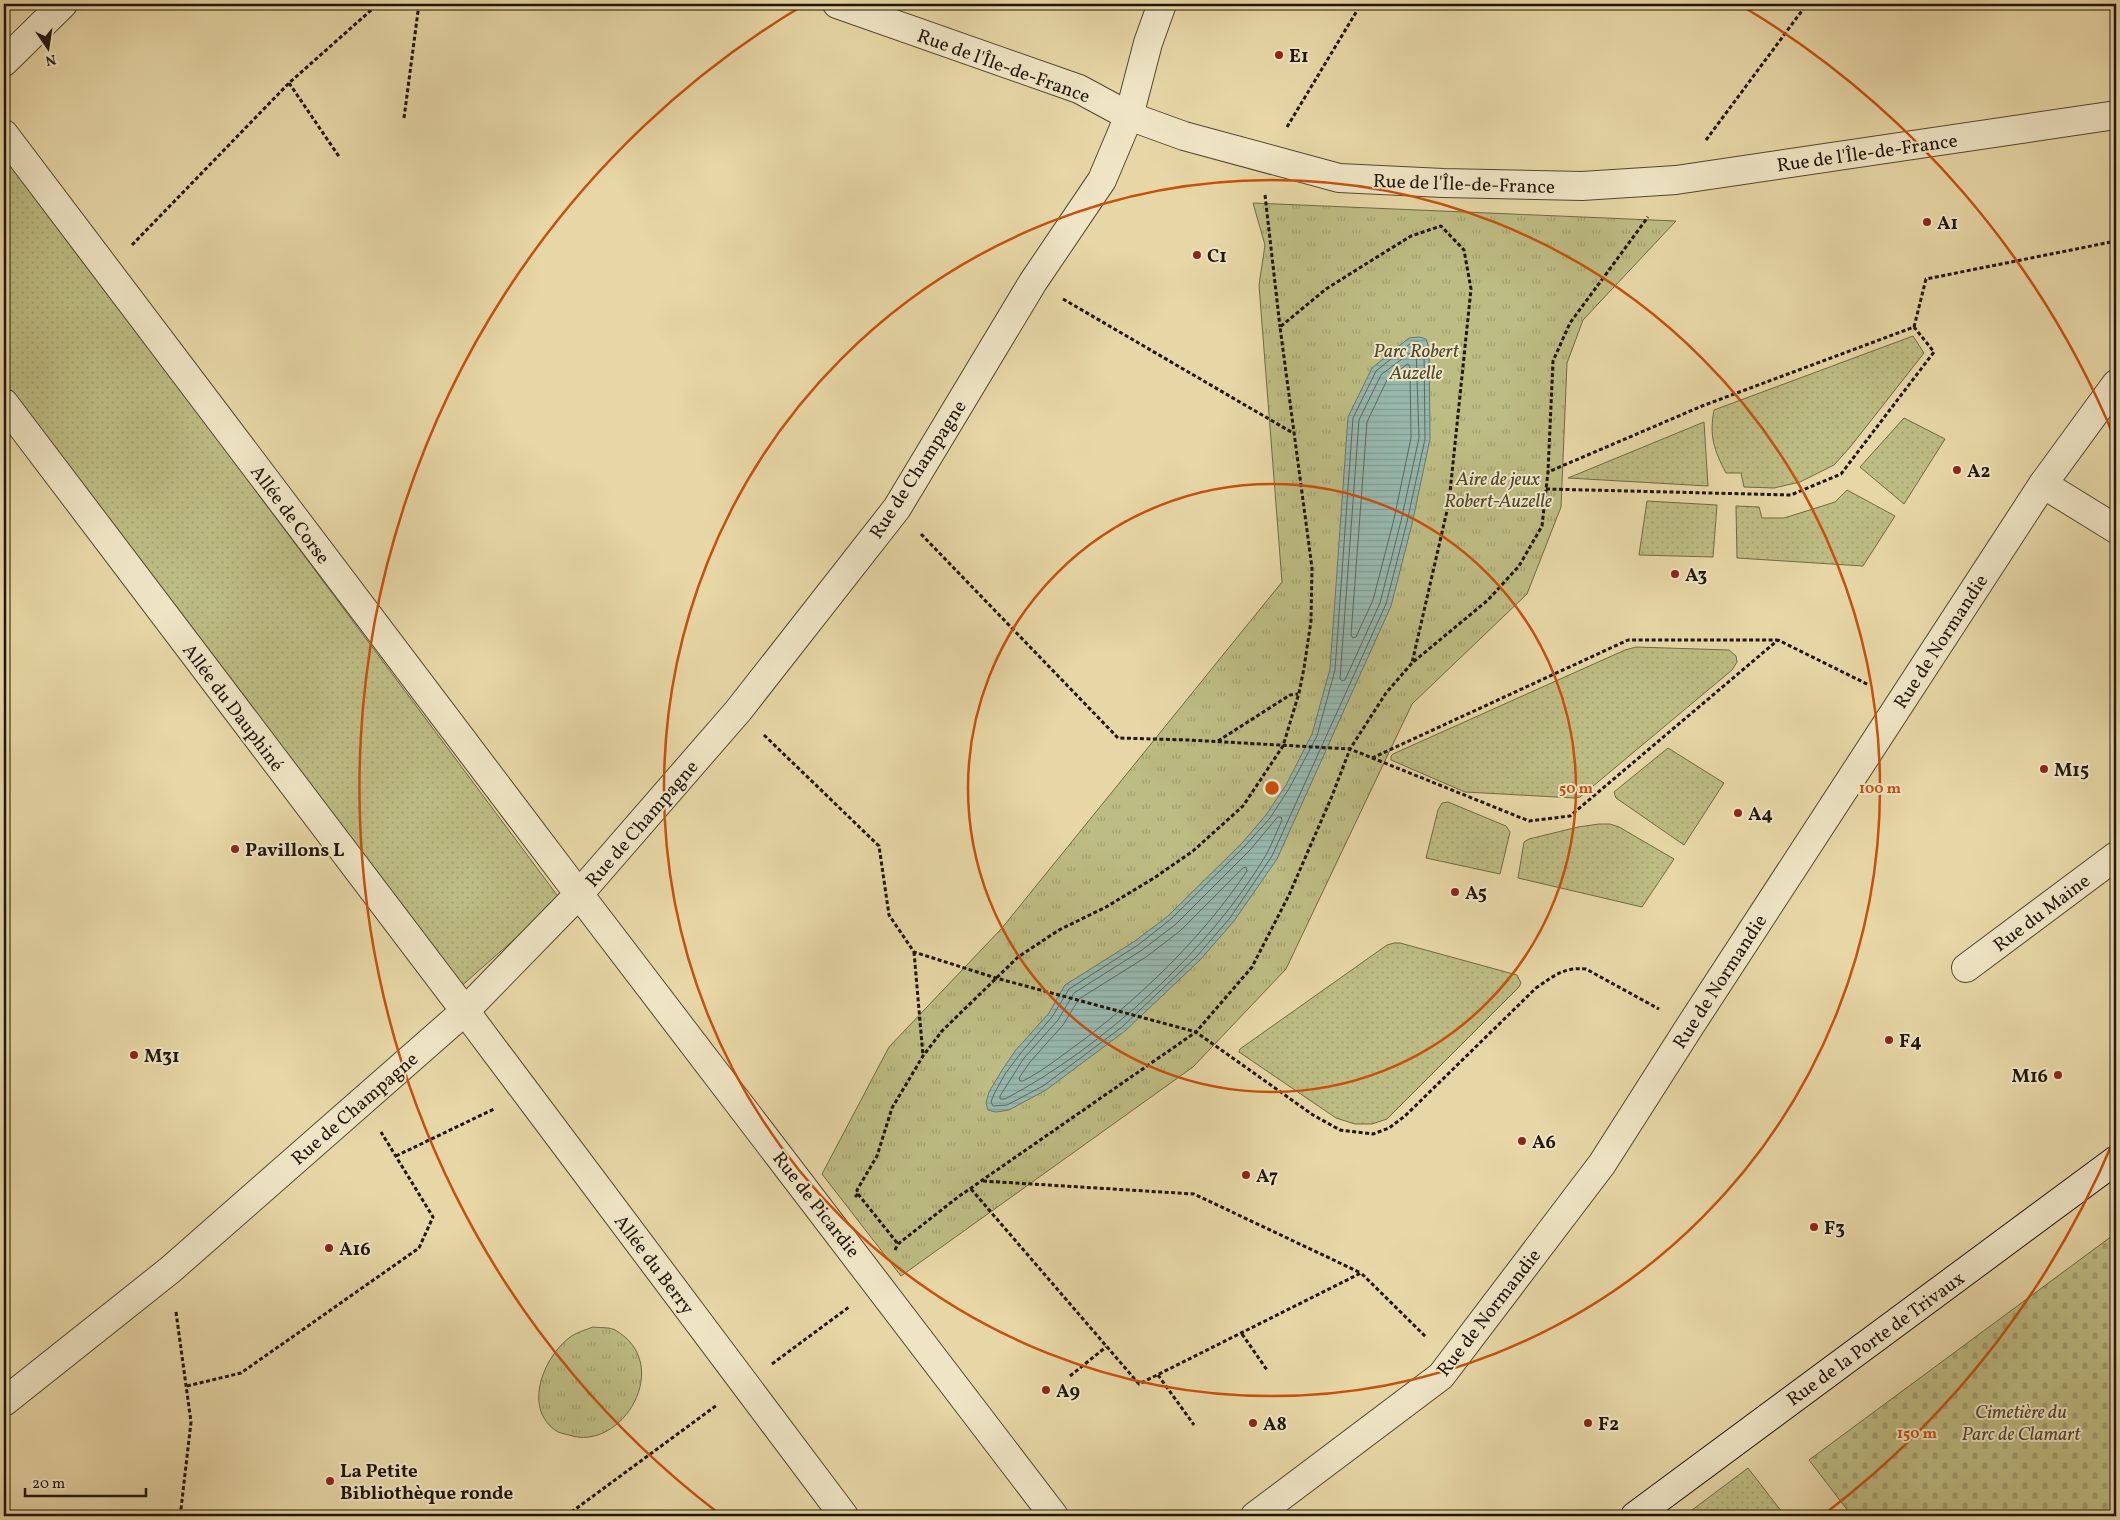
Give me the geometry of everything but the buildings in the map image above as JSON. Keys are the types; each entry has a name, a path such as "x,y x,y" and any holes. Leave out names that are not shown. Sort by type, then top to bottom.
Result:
{"street":[{"path":"4,62 63,4"},
{"name":"Rue de l'Île-de-France","path":"837,4 1079,89 1129,116 1184,136 1338,178 1443,184 1582,186 1676,180 2116,115"},
{"name":"Rue de Champagne","path":"4,1402 170,1270 362,1100 465,1012 578,894 738,711 897,508 1033,282 1102,180 1129,116 1148,43 1162,4"},
{"name":"Allée de Corse","path":"4,134 578,894"},
{"name":"Rue de Normandie","path":"1254,1516 1441,1376 1602,1164 2043,484 2116,384"},
{"name":"Allée du Dauphiné","path":"4,403 465,1012"},
{"path":"2043,484 2116,528"},
{"name":"Rue du Maine","path":"1966,968 2116,856"},
{"name":"Rue de Picardie","path":"578,894 1054,1516"},
{"name":"Allée du Berry","path":"465,1012 844,1516"},
{"name":"Rue de la Porte de Trivaux","path":"1635,1516 2116,1160"}],"path":[{"path":"107,270 289,83 378,4"},
{"path":"404,118 419,4"},
{"path":"898,1244 857,1192 876,1156 892,1108 923,1056 942,1031 1018,957 1059,930 1114,902 1154,878 1193,851 1243,806 1283,746 1299,693 1311,621 1312,568 1280,326 1264,158 1361,4"},
{"path":"566,1516 850,1306 877,1283 898,1244 982,1181 1196,1032 1252,967 1289,895 1332,796 1350,749 1386,693 1412,663 1488,600 1519,566 1542,526 1548,472 1553,361 1570,323 1807,4"},
{"path":"289,83 340,158"},
{"path":"1280,326 1326,289 1410,236 1441,226 1464,250 1471,289 1449,502 1412,663"},
{"path":"1914,327 1926,279 2116,241"},
{"path":"1033,282 1293,434"},
{"path":"1548,472 1702,406 1914,327"},
{"path":"1546,489 1791,494 1841,474 1934,352 1914,327"},
{"path":"897,508 1118,738 1350,749 1529,820 1570,816 1778,640"},
{"path":"1372,758 1628,640 1778,640 1902,701"},
{"path":"1216,742 1290,696 1299,693"},
{"path":"738,711 879,846 889,915 914,952 923,1056"},
{"path":"914,952 996,978 1196,1032 1313,1115 1340,1130 1373,1134 1389,1128 1405,1116 1536,988 1561,972 1574,968 1586,969 1690,1026"},
{"path":"396,1156 526,1093"},
{"path":"186,1386 240,1373 419,1248 433,1217 362,1100"},
{"path":"982,1181 1194,1194 1361,1274 1451,1362"},
{"path":"971,1189 1139,1384 1361,1274"},
{"path":"170,1270 191,1422 180,1509 183,1516"},
{"path":"1242,1334 1267,1370"},
{"path":"1070,1376 1106,1347"},
{"path":"1158,1375 1194,1425"}],"green space":[{"path":"4,153 560,899 458,989 4,386"},
{"name":"Parc Robert Auzelle","path":"1253,203 1676,221 1583,320 1567,363 1561,507 1527,594 1412,704 1286,969 1193,1067 901,1276 822,1174 889,1047 1002,928 1282,582 1259,285 1265,245"},
{"path":"1913,336 1924,353 1834,465 1800,482 1774,488 1744,487 1741,473 1726,473 1718,457 1712,435 1714,410"},
{"path":"1904,418 1945,439 1904,504 1860,467"},
{"path":"1704,422 1708,486 1568,478"},
{"path":"1847,490 1895,516 1863,566 1737,558 1736,506 1759,507 1762,518 1784,518 1835,502"},
{"path":"1647,501 1717,505 1713,557 1639,555"},
{"path":"1636,647 1729,650 1736,656 1737,662 1732,670 1580,797 1465,792 1391,760 1393,754 1625,650"},
{"path":"1668,748 1724,783 1684,845 1616,798 1614,792"},
{"path":"1448,802 1506,826 1510,832 1500,874 1426,858 1438,810 1442,803"},
{"path":"1610,824 1619,827 1674,859 1642,907 1518,878 1524,842 1529,839 1578,827"},
{"path":"1400,943 1517,975 1521,983 1387,1119 1372,1124 1355,1124 1336,1118 1239,1052 1240,1049 1387,945"},
{"name":"Cimetière du Parc de Clamart","path":"2116,1233 2116,1516 1852,1516 1809,1460"},
{"path":"593,1327 615,1330 632,1345 641,1363 641,1383 634,1402 623,1419 607,1431 589,1437 558,1432 545,1420 540,1409 539,1396 545,1369 560,1346 569,1338"},
{"path":"1748,1468 1785,1516 1684,1516"}],"water":[{"path":"1419,337 1426,339 1429,348 1430,439 1412,524 1391,606 1277,859 1234,921 1200,960 1125,1031 1046,1090 1009,1110 996,1112 988,1110 986,1103 989,1092 1001,1072 1015,1051 1049,1013 1065,985 1135,941 1168,916 1242,843 1266,815 1286,785 1312,734 1330,669 1348,417 1372,368 1409,338"}],"place":[{"name":"E1","path":"1279,55"},
{"name":"A1","path":"1927,222"},
{"name":"C1","path":"1197,255"},
{"name":"A2","path":"1957,470"},
{"name":"A3","path":"1675,574"},
{"name":"M15","path":"2044,769"},
{"name":"A4","path":"1738,813"},
{"name":"Pavillons L","path":"235,849"},
{"name":"A5","path":"1455,892"},
{"name":"F4","path":"1889,1040"},
{"name":"M31","path":"134,1055"},
{"name":"M16","path":"2058,1075"},
{"name":"A6","path":"1522,1141"},
{"name":"A7","path":"1246,1175"},
{"name":"F3","path":"1814,1227"},
{"name":"A16","path":"329,1248"},
{"name":"A9","path":"1046,1390"},
{"name":"A8","path":"1253,1423"},
{"name":"F2","path":"1588,1423"},
{"name":"La Petite Bibliothèque ronde","path":"330,1481"}],"park label":[{"name":"Aire de jeux Robert-Auzelle","path":"1498,489"}]}
